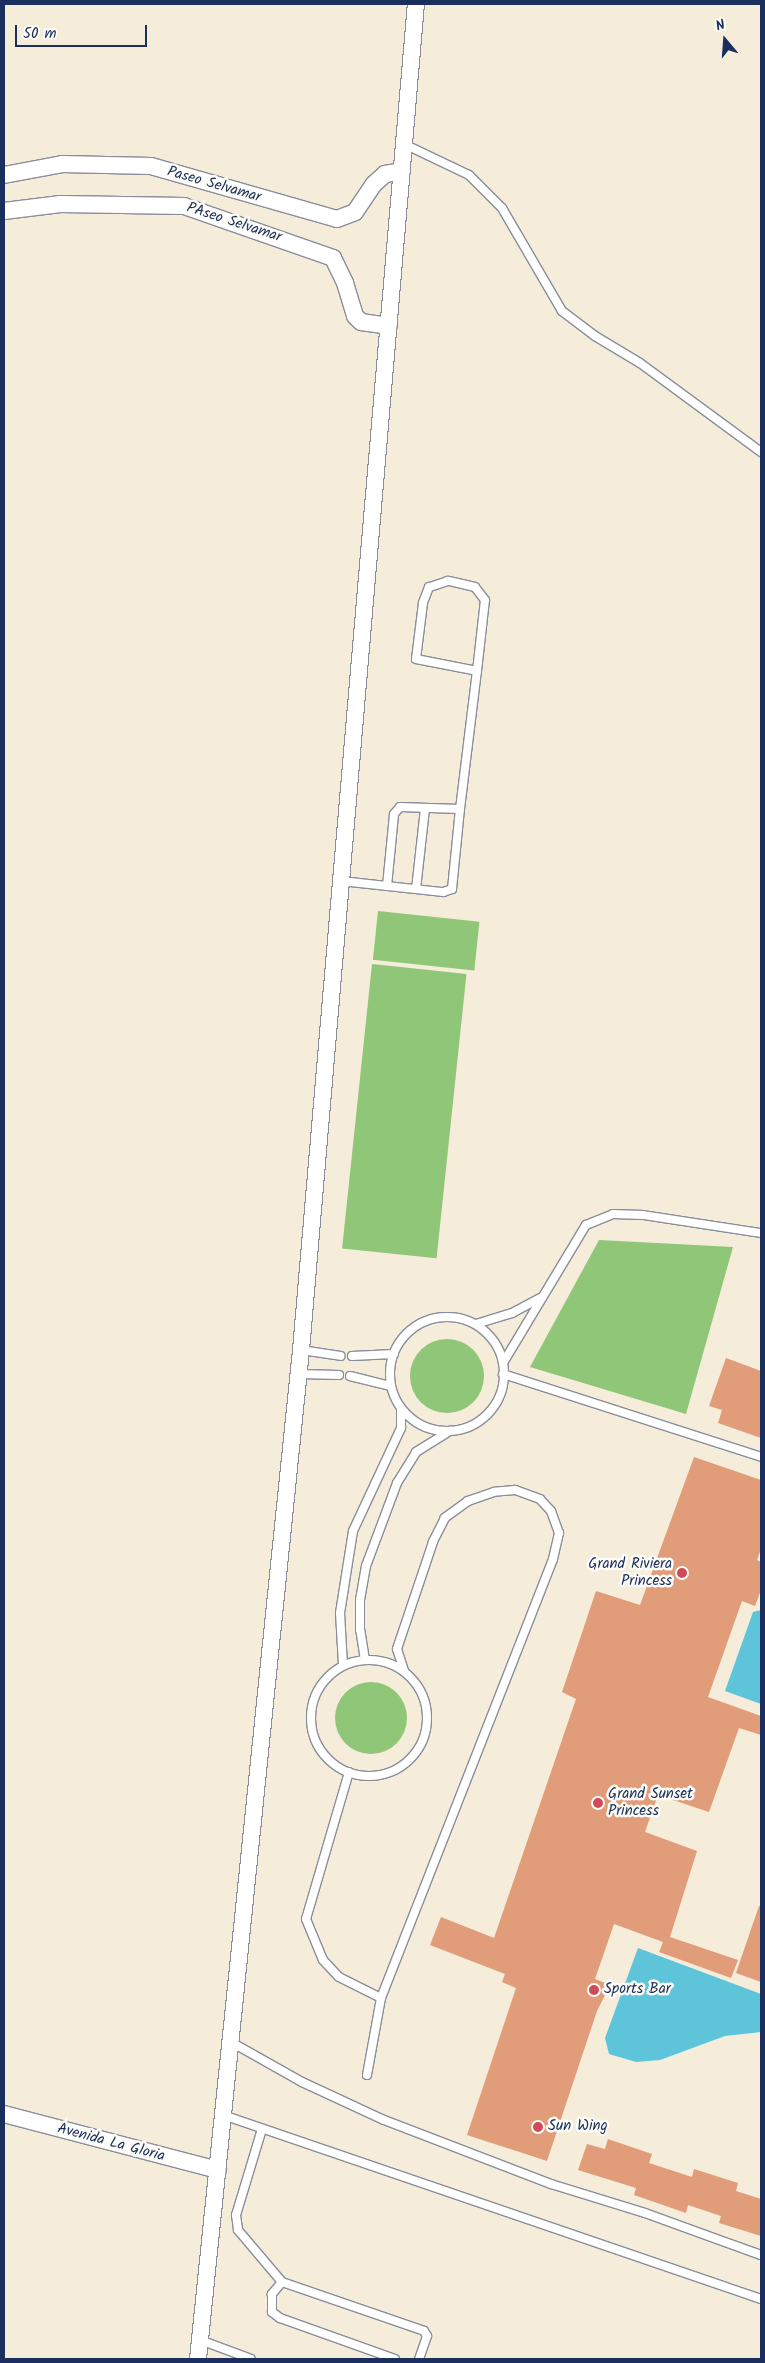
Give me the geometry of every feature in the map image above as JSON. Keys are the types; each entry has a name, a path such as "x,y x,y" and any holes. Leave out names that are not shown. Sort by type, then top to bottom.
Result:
{"street":[{"path":"198,2359 299,1374 416,4"},
{"name":"Paseo Selvamar","path":"4,175 62,164 151,166 337,219 355,212 374,184 385,174 402,171"},
{"name":"PAseo Selvamar","path":"4,211 61,204 184,206 333,258 345,283 355,316 361,322 389,326"},
{"name":"Avenida La Gloria","path":"4,2114 218,2170"}],"lane":[{"path":"404,144 469,175 502,208 562,311 595,336 640,362 761,452"},
{"path":"341,881 443,892 452,889 477,671 484,600 475,587 448,581 429,587 423,603 416,659 477,671"},
{"path":"387,886 394,814 400,807 460,809"},
{"path":"416,889 425,808"},
{"path":"503,1363 540,1298 586,1225 613,1214 644,1215 761,1233"},
{"path":"476,1324 512,1313 540,1298"},
{"path":"365,1660 360,1630 360,1600 366,1566 397,1483 416,1452 450,1431 479,1421 494,1406 503,1385 503,1363 494,1342 476,1324 450,1317 436,1318 418,1325 401,1339 391,1361 390,1386 401,1409 414,1422 430,1429 450,1431"},
{"path":"301,1350 341,1356"},
{"path":"352,1356 394,1354"},
{"path":"299,1374 339,1375"},
{"path":"503,1374 761,1457"},
{"path":"350,1376 390,1386"},
{"path":"343,1666 340,1613 353,1531 401,1428 401,1409"},
{"path":"367,2075 381,1998 552,1559 559,1534 551,1511 540,1498 515,1490 494,1492 468,1501 445,1518 433,1542 397,1649 404,1671"},
{"path":"365,1660 386,1662 404,1671 420,1688 427,1708 427,1728 420,1747 414,1755 392,1771 362,1776 349,1772 326,1758 315,1741 310,1714 319,1689 327,1678 343,1666 365,1660"},
{"path":"349,1772 306,1919 323,1960 339,1977 381,1998"},
{"path":"231,2042 302,2082 384,2120 551,2184 645,2213 761,2255"},
{"path":"224,2115 761,2298"},
{"path":"262,2128 236,2215 238,2230 282,2282 424,2331 427,2336 420,2359"},
{"path":"282,2282 272,2294 272,2312 280,2318 395,2359"},
{"path":"200,2340 251,2359"}],"green space":[{"path":"378,911 479,922 474,970 373,960"},
{"path":"372,964 466,974 437,1258 342,1248"},
{"path":"599,1240 733,1247 686,1414 530,1367"},
{"path":"454,1339 474,1349 482,1362 484,1376 482,1390 474,1403 461,1411 440,1413 420,1403 412,1390 410,1369 420,1349 433,1341"},
{"path":"378,1682 397,1692 405,1704 407,1718 405,1732 397,1744 385,1752 364,1754 345,1744 337,1732 335,1711 345,1692 357,1684"}],"water":[{"path":"761,1610 761,1704 725,1691 753,1612"},
{"path":"638,1948 761,1994 761,2032 725,2036 660,2060 636,2062 609,2054 605,2038"}],"building":[{"path":"726,1358 761,1371 761,1438 718,1423 722,1410 709,1406"},
{"name":"Grand Sunset Princess","path":"694,1457 761,1480 761,1549 757,1560 761,1562 761,1590 755,1606 742,1601 708,1697 761,1716 761,1735 739,1728 709,1812 658,1795 645,1832 697,1851 670,1937 738,1960 731,1978 659,1952 663,1942 614,1924 595,1979 610,1985 597,2011 547,2161 467,2135 516,1988 502,1982 505,1974 430,1945 441,1917 494,1938 576,1699 562,1692 596,1591 640,1605"},
{"path":"759,1906 761,1906 761,1982 736,1973"},
{"path":"608,2139 652,2154 649,2163 692,2177 694,2169 738,2183 736,2191 761,2199 761,2236 719,2223 721,2216 688,2205 686,2213 634,2195 636,2188 578,2170 587,2144 605,2149"}],"place":[{"name":"Grand Riviera Princess","path":"682,1573"},
{"name":"Grand Sunset Princess","path":"598,1803"},
{"name":"Sports Bar","path":"594,1990"},
{"name":"Sun Wing","path":"538,2127"}]}
